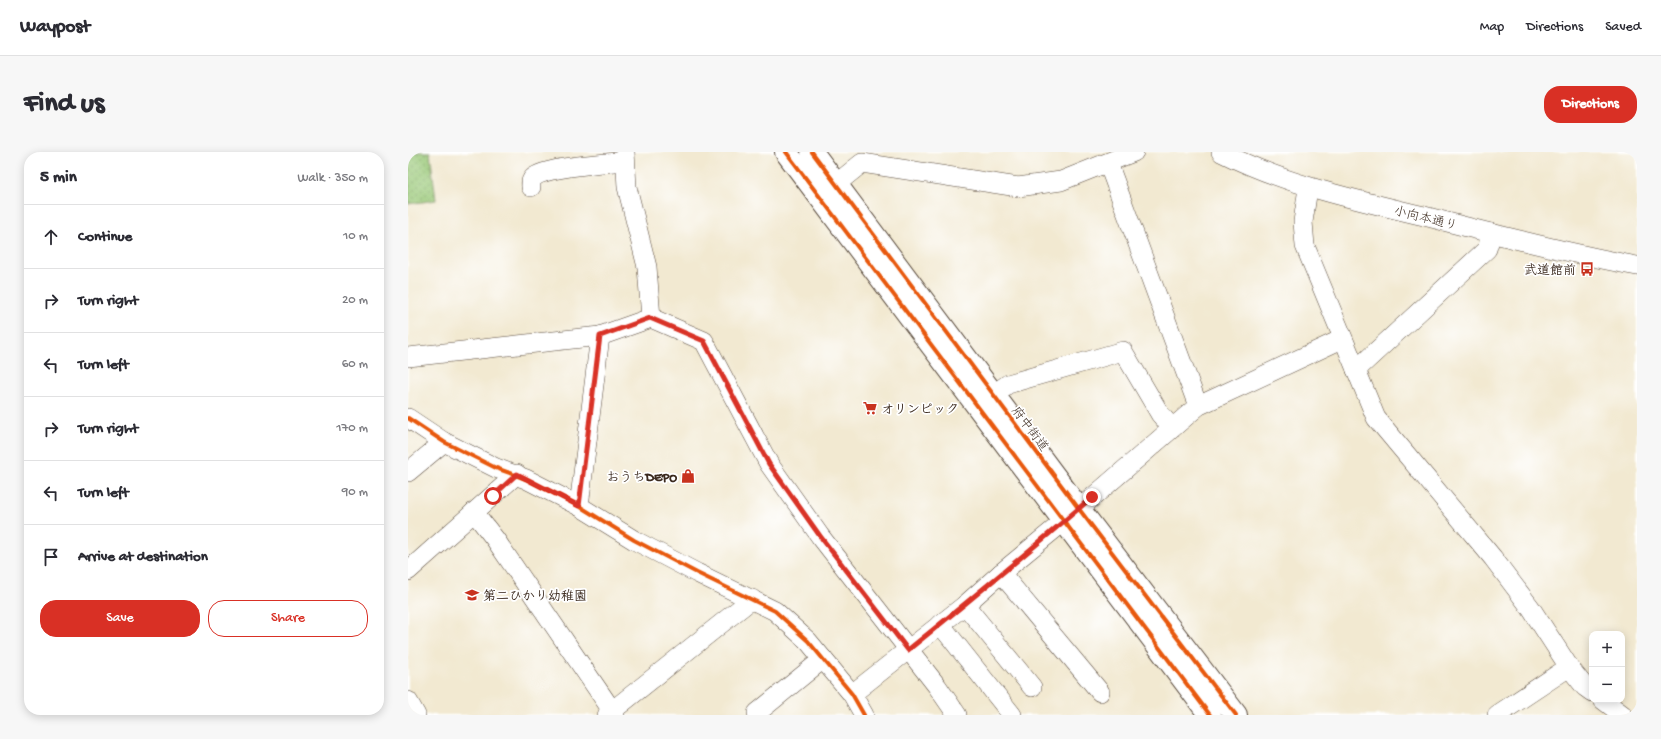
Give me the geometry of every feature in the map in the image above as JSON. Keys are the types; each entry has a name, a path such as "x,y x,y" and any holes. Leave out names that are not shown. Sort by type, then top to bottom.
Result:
{"highway":[{"name":"府中街道","path":"786,152 1071,515 1236,715"},
{"name":"府中街道","path":"812,152 993,395 1071,515 1210,715"}],"street":[{"path":"836,184 862,158 1018,187 1061,181 1134,152"},
{"name":"小向本通り","path":"1221,152 1248,166 1308,188 1492,233 1637,266"},
{"path":"531,187 531,181 533,178 546,171 625,156 627,187 647,267 650,318"},
{"path":"1108,163 1198,406"},
{"path":"1308,188 1303,222 1305,246 1342,339 1376,418 1493,558 1530,607 1568,667 1589,690"},
{"path":"1356,370 1487,249 1492,233"},
{"path":"408,357 600,336 650,318 704,341 769,464 820,536 937,686 957,715"},
{"path":"579,506 600,336"},
{"path":"852,694 965,605 1198,406 1342,339"},
{"path":"993,395 1008,384 1123,351 1160,414 1172,428"},
{"path":"408,418 444,442 496,468 517,474 579,506 634,540 774,611 808,641 852,694 864,715"},
{"path":"408,472 444,442"},
{"path":"408,570 517,474"},
{"path":"474,512 499,546 611,714 752,599"},
{"path":"1001,573 1100,692"},
{"path":"965,605 1032,687"},
{"path":"940,624 1012,715"},
{"path":"757,713 823,659"},
{"path":"1497,715 1568,667"},
{"path":"408,701 416,715"},
{"path":"1607,703 1622,715"}],"green space":[{"path":"408,152 430,152 436,200 408,204"}],"cycle path":[{"path":"786,152 1210,715"},
{"path":"812,152 1079,509 1236,715"},
{"path":"408,418 444,442 496,468 526,479 579,506 634,540 775,611 808,641 852,694 864,715"}],"place":[{"name":"武道館前","path":"1587,269"},
{"name":"オリンピック","path":"870,408"},
{"name":"おうちDEPO","path":"688,476"},
{"name":"第二ひかり幼稚園","path":"472,595"}],"route":[{"path":"493,496 517,474 579,506 600,336 650,318 704,341 769,464 820,536 908,650 965,605 1092,497"}]}
